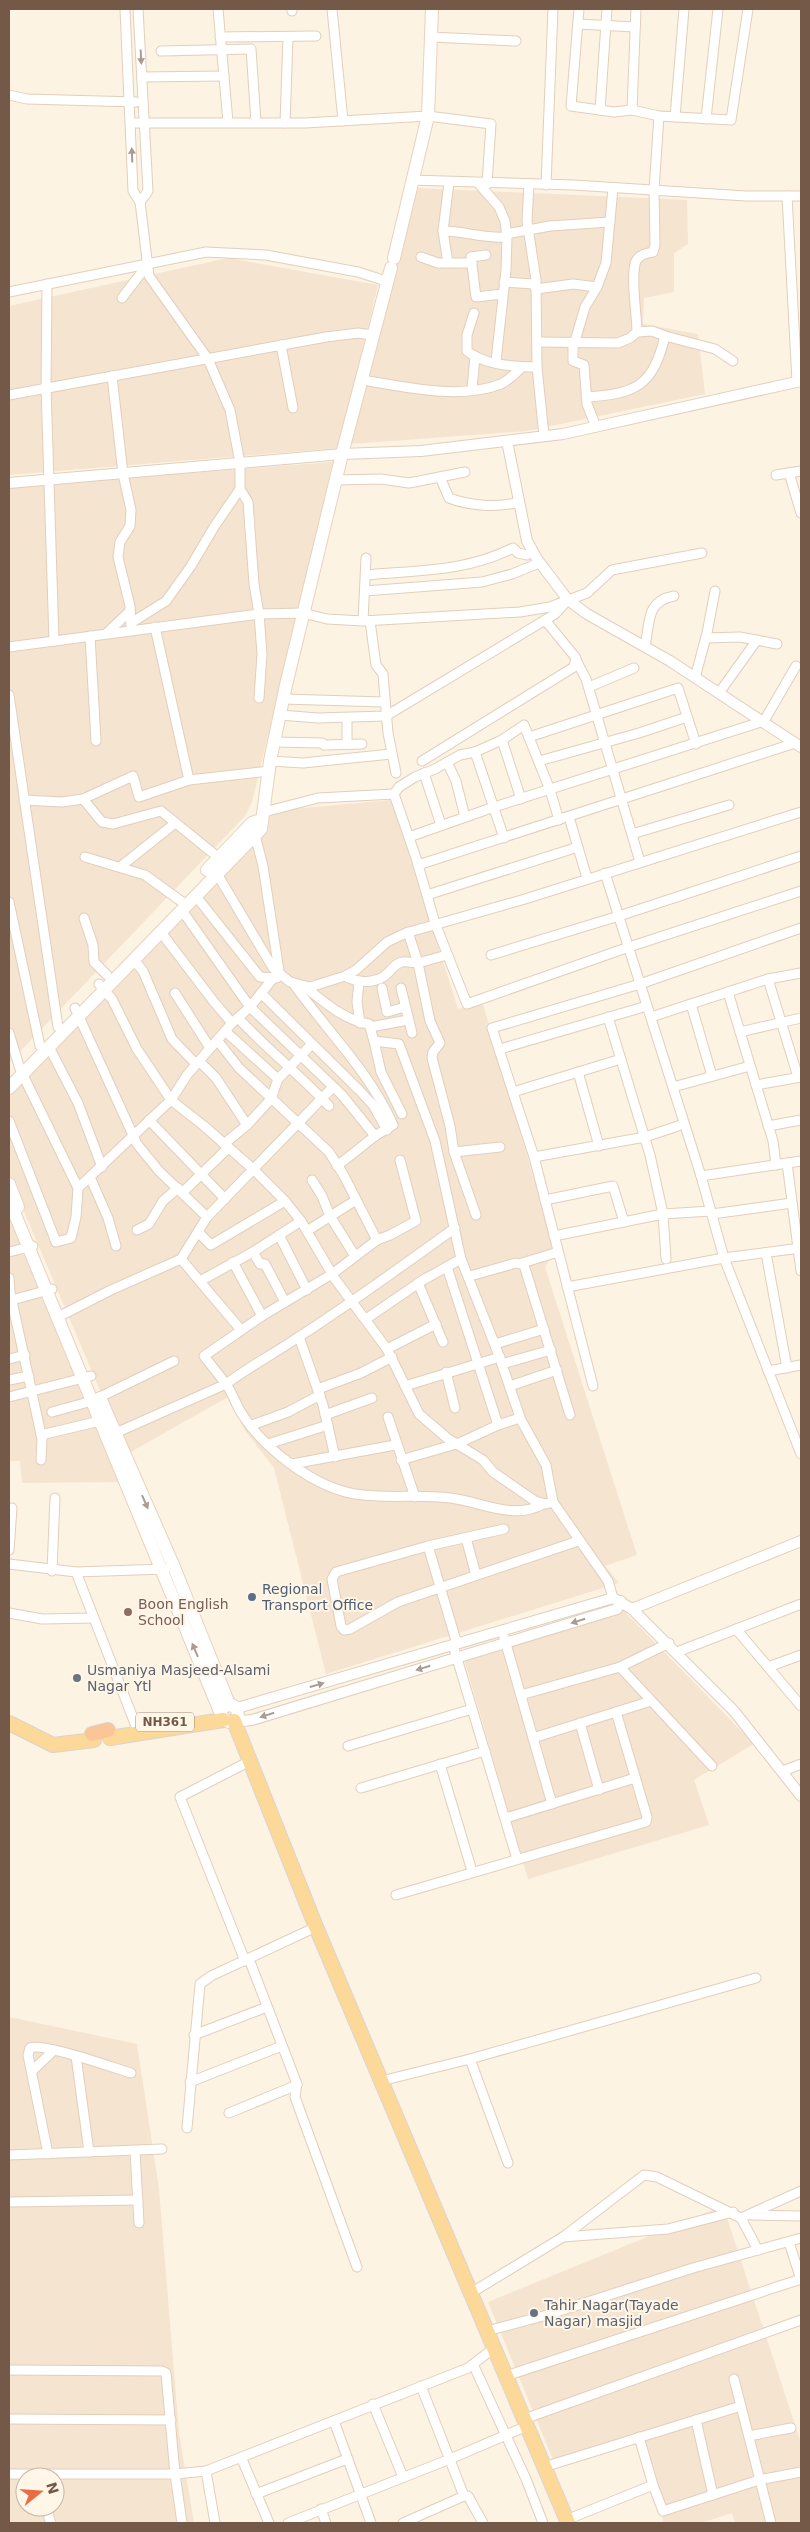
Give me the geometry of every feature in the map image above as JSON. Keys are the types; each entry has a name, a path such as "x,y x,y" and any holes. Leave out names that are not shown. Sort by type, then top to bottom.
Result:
{"highway":[{"name":"NH361","path":"93,1737 109,1734"}],"main road":[{"path":"9,1088 21,1072 103,983 261,829 274,742 303,613 428,116 432,9"},
{"path":"103,983 133,959 160,931 218,858 252,823 262,816"},
{"path":"44,1047 58,1027 77,1012"},
{"path":"9,1080 21,1072"},
{"path":"9,1184 49,1290 168,1569 315,1928 566,2522"},
{"path":"9,1200 13,1223 31,1246"},
{"path":"109,1734 229,1715"},
{"name":"NH361","path":"109,1734 136,1726 229,1715"},
{"name":"NH361","path":"9,1716 56,1738 93,1737"},
{"path":"9,1723 53,1745 93,1737"},
{"path":"315,1928 471,2293 492,2348 506,2376 524,2424 566,2522"}],"street":[{"path":"125,9 133,191 140,204 149,276 208,359 230,410 240,463 240,488 248,502 254,584 259,614 262,654 259,698"},
{"path":"138,9 148,191 140,204"},
{"path":"218,9 228,122"},
{"path":"332,9 343,121"},
{"path":"546,185 553,9"},
{"path":"579,9 571,106 614,112 632,110 658,116 730,120 748,9"},
{"path":"600,110 607,9"},
{"path":"632,110 636,9"},
{"path":"676,117 684,9"},
{"path":"706,119 718,9"},
{"path":"578,24 635,27"},
{"path":"220,37 316,36"},
{"path":"285,123 288,37"},
{"path":"431,37 516,41"},
{"path":"161,51 251,49 256,122"},
{"path":"142,77 224,76"},
{"path":"9,94 26,99 143,102"},
{"path":"131,123 285,123 428,116 491,124 483,184 499,207 505,221 506,235 504,282 496,361"},
{"path":"637,332 634,274 637,260 642,254 653,252 655,245 654,190 658,116"},
{"path":"411,180 613,188 746,196 801,196"},
{"path":"448,264 443,231 449,182"},
{"path":"529,184 529,231 536,289 537,367 544,436"},
{"path":"596,426 586,397 584,365 573,361 575,343 585,307 597,287 606,263 613,188"},
{"path":"9,483 342,454 422,451 544,436 799,381 787,196"},
{"path":"443,231 466,231 486,238 550,226 610,222"},
{"path":"9,292 206,252 266,255 358,272 386,281"},
{"path":"486,255 471,257 476,297 502,294"},
{"path":"421,257 448,264 472,263"},
{"path":"122,298 148,264"},
{"path":"504,282 533,284 536,289"},
{"path":"47,284 46,387 54,641"},
{"path":"536,289 573,284 597,287"},
{"path":"474,313 466,343 467,351 475,356 496,361 504,366 537,367"},
{"path":"538,342 618,343 630,338 637,332 652,330 665,336 715,349 734,361"},
{"path":"9,395 281,345 358,333 372,335"},
{"path":"586,397 626,393 640,384 650,375 665,336"},
{"path":"281,345 293,408"},
{"path":"472,389 475,356"},
{"path":"363,380 440,393 502,383 522,367"},
{"path":"112,376 123,474 131,510 130,526 120,542 118,557 130,611 131,626"},
{"path":"507,440 526,534 532,551 568,600 595,619 645,646 800,746"},
{"path":"776,475 801,471"},
{"path":"336,480 381,479 409,483 465,472"},
{"path":"789,473 801,513"},
{"path":"438,478 448,498 464,504 508,505 519,502"},
{"path":"131,626 166,601 191,566 240,488"},
{"path":"366,575 449,569 491,560 513,548 518,553 527,555 532,551"},
{"path":"9,648 107,633 131,626 155,627 259,614 303,613 327,619 367,621 520,612 550,607 592,590 602,577 612,570 702,553"},
{"path":"366,558 365,591 367,621 376,666 383,674 384,702 391,754 396,773"},
{"path":"365,591 482,582 512,574 539,563"},
{"path":"695,678 706,638 715,591"},
{"path":"645,646 654,605 660,600 674,596"},
{"path":"280,715 347,718 386,716 555,614 568,600"},
{"path":"107,633 130,611"},
{"path":"545,620 576,660 589,687 640,862"},
{"path":"155,627 189,780"},
{"path":"90,636 96,741"},
{"path":"706,638 740,637 777,644"},
{"path":"719,694 757,640"},
{"path":"422,761 574,668 576,660"},
{"path":"409,836 764,721 796,666"},
{"path":"589,687 634,668"},
{"path":"529,737 678,688 696,744"},
{"path":"9,695 58,1027"},
{"path":"283,699 384,702"},
{"path":"539,761 604,741 639,733 687,717"},
{"path":"347,718 347,744"},
{"path":"394,794 399,787 424,773 460,754 475,752 502,740 524,725 550,790 559,820"},
{"path":"502,740 521,799"},
{"path":"274,742 322,743 324,745 362,744"},
{"path":"418,865 622,799 800,746"},
{"path":"475,752 504,838"},
{"path":"25,804 83,799 133,776 139,797 189,780 270,766 391,754"},
{"path":"447,762 456,782 465,817"},
{"path":"424,773 441,825"},
{"path":"262,816 318,798 394,794"},
{"path":"394,794 409,836 435,923 466,1004 629,947 801,891"},
{"path":"83,799 102,822 113,824 161,811 174,824 218,858"},
{"path":"632,834 729,805"},
{"path":"195,895 260,977 276,974 291,982 310,987 345,976 356,970 388,942 408,932 800,816"},
{"path":"569,817 587,878"},
{"path":"120,867 174,824"},
{"path":"78,1188 171,1100 197,1062 235,1020 250,1007 276,974 263,866 255,835"},
{"path":"427,895 578,847"},
{"path":"491,955 619,916 801,856"},
{"path":"85,857 145,875 182,904 250,1007 333,1087 376,1136"},
{"path":"216,872 276,974"},
{"path":"605,873 701,1176 724,1258 801,1454"},
{"path":"9,902 44,1047 78,1103 102,1167"},
{"path":"84,918 93,945 94,962 103,983 136,1049 171,1100 253,1169 285,1201 301,1221 332,1274 392,1357 419,1414 456,1444 483,1460 493,1472 539,1504 542,1504"},
{"path":"593,1386 534,1157 492,1028 640,984 801,928"},
{"path":"160,931 214,1002 291,1067 330,1106"},
{"path":"408,932 418,963 430,1021 439,1039 440,1044 433,1052 432,1058 450,1126 454,1152 476,1215"},
{"path":"345,976 359,982 384,976 392,967 402,962 418,963 447,955"},
{"path":"133,959 143,971 172,1039 216,1078 246,1125"},
{"path":"651,1017 768,979 801,973"},
{"path":"756,1085 800,1077 768,979"},
{"path":"291,982 340,1043 385,1107 393,1125 337,1166"},
{"path":"359,982 357,1002 360,1023"},
{"path":"304,986 322,1001 360,1023 369,1024 381,1072 402,1114"},
{"path":"382,988 387,1012 405,1007"},
{"path":"401,988 412,1033"},
{"path":"728,992 768,1126 776,1165"},
{"path":"175,993 210,1048"},
{"path":"262,993 373,1105 387,1130"},
{"path":"691,1004 712,1076"},
{"path":"500,1049 647,1006"},
{"path":"77,1012 133,1136 159,1171 181,1190 207,1217"},
{"path":"608,1017 645,1137 663,1214 666,1259"},
{"path":"740,1032 781,1021 801,1018"},
{"path":"370,1027 408,1020"},
{"path":"225,1031 278,1079"},
{"path":"9,1033 21,1072 78,1188 76,1217 71,1238 56,1242 9,1121"},
{"path":"217,1040 239,1068 329,1152 377,1240"},
{"path":"229,1715 242,1722 252,1720 616,1608 617,1600 608,1581 578,1541 553,1502 546,1465 520,1418 495,1344 462,1259 435,1141 399,1044 374,1041"},
{"path":"136,1230 149,1224 163,1201 201,1174 271,1099 278,1079 312,1044"},
{"path":"512,1092 621,1059"},
{"path":"673,1087 750,1066"},
{"path":"578,1072 599,1146"},
{"path":"60,1316 181,1259 199,1233 207,1217 333,1087"},
{"path":"149,1120 225,1199"},
{"path":"768,1126 801,1120"},
{"path":"534,1157 645,1137 684,1124"},
{"path":"454,1152 500,1147"},
{"path":"400,1160 416,1221 390,1236 377,1240 332,1274 262,1316 204,1356 226,1384 242,1414 278,1456 331,1487 354,1494 450,1498 494,1509 524,1510 553,1502"},
{"path":"701,1176 801,1161"},
{"path":"787,1164 801,1271"},
{"path":"90,1177 108,1218 116,1246"},
{"path":"312,1180 322,1196 330,1216 355,1256"},
{"path":"544,1200 613,1186 624,1222"},
{"path":"307,1231 356,1200"},
{"path":"199,1233 211,1245 285,1201"},
{"path":"554,1236 663,1214 712,1212 792,1203"},
{"path":"200,1281 253,1252 301,1221"},
{"path":"111,1435 226,1384 255,1362 299,1337 352,1301 455,1228"},
{"path":"279,1235 307,1290"},
{"path":"9,1252 31,1246"},
{"path":"567,1287 724,1258 799,1248"},
{"path":"253,1252 260,1264 265,1264 285,1302"},
{"path":"470,1276 558,1252"},
{"path":"766,1253 786,1368"},
{"path":"181,1259 241,1330"},
{"path":"366,1320 418,1283 462,1259"},
{"path":"233,1262 262,1316"},
{"path":"522,1263 526,1268 570,1415"},
{"path":"447,1267 498,1425"},
{"path":"9,1278 12,1316 25,1355 42,1435 41,1460"},
{"path":"418,1283 443,1342"},
{"path":"12,1300 49,1290"},
{"path":"387,1349 436,1324"},
{"path":"495,1344 544,1329"},
{"path":"299,1337 319,1392 335,1457"},
{"path":"405,1386 446,1372 550,1350"},
{"path":"9,1359 25,1355"},
{"path":"252,1426 292,1410 319,1392 392,1357"},
{"path":"52,1412 96,1399 174,1361"},
{"path":"768,1371 801,1366"},
{"path":"510,1386 556,1370"},
{"path":"446,1372 455,1408"},
{"path":"9,1380 29,1376"},
{"path":"9,1397 86,1377"},
{"path":"325,1414 372,1398"},
{"path":"388,1417 415,1497"},
{"path":"401,1460 456,1444 498,1425 520,1418"},
{"path":"42,1435 105,1420"},
{"path":"268,1444 328,1425"},
{"path":"292,1464 396,1445"},
{"path":"52,1571 55,1498"},
{"path":"9,1550 12,1508"},
{"path":"504,1529 428,1546 333,1574 332,1579 341,1626 344,1630 350,1629 391,1605 440,1586 578,1541"},
{"path":"466,1538 476,1575"},
{"path":"632,1608 801,1541"},
{"path":"428,1546 440,1586 457,1658 517,1859"},
{"path":"9,1564 52,1571 76,1572 168,1569"},
{"path":"76,1572 136,1726"},
{"path":"229,1715 502,1630 617,1600 632,1608 669,1643 734,1711 801,1796"},
{"path":"677,1652 801,1604"},
{"path":"9,1613 42,1619 94,1618"},
{"path":"736,1629 801,1706"},
{"path":"502,1630 552,1804"},
{"path":"521,1695 620,1667 669,1643"},
{"path":"768,1667 801,1655"},
{"path":"620,1667 712,1766"},
{"path":"533,1738 651,1701"},
{"path":"348,1746 472,1709"},
{"path":"396,1895 646,1822 616,1712"},
{"path":"580,1723 599,1790"},
{"path":"361,1788 485,1751"},
{"path":"248,1762 180,1797 282,2046 297,2086 295,2096 357,2267"},
{"path":"440,1764 472,1872"},
{"path":"783,1771 801,1764"},
{"path":"506,1818 635,1778"},
{"path":"187,2128 200,1984 315,1928"},
{"path":"381,2081 470,2059 756,1978"},
{"path":"194,2035 267,2007"},
{"path":"48,2154 28,2055 30,2048 36,2046 54,2050 131,2073"},
{"path":"190,2082 282,2046"},
{"path":"32,2071 54,2050"},
{"path":"76,2056 89,2152"},
{"path":"470,2059 508,2163"},
{"path":"229,2113 297,2086"},
{"path":"9,2155 162,2149"},
{"path":"135,2150 139,2224"},
{"path":"471,2293 563,2237 644,2175 657,2177 744,2216 801,2216"},
{"path":"744,2216 801,2192"},
{"path":"9,2202 138,2200"},
{"path":"563,2237 668,2229 733,2212"},
{"path":"744,2216 758,2250"},
{"path":"487,2331 546,2315 693,2268 801,2238"},
{"path":"506,2376 801,2280 789,2242"},
{"path":"288,2523 450,2459 505,2435 524,2424 801,2320"},
{"path":"65,2476 175,2474 206,2471 473,2364 492,2348"},
{"path":"473,2364 523,2470 543,2523"},
{"path":"9,2370 164,2372 168,2379 175,2474 182,2523"},
{"path":"734,2379 771,2523"},
{"path":"403,2523 464,2496 421,2386"},
{"path":"373,2404 403,2477"},
{"path":"544,2467 741,2406"},
{"path":"9,2419 171,2420"},
{"path":"696,2420 713,2495"},
{"path":"334,2421 371,2523"},
{"path":"749,2436 791,2428"},
{"path":"639,2437 653,2486 663,2511 760,2480 801,2472"},
{"path":"241,2457 268,2523"},
{"path":"256,2494 347,2459"},
{"path":"206,2471 215,2523"},
{"path":"566,2522 653,2486"},
{"path":"468,2496 483,2523"},
{"path":"321,2509 326,2523"}],"shaded area":[{"path":"417,188 687,200 688,244 674,253 674,292 644,298 643,324 698,334 705,394 527,431 350,444"},
{"path":"228,258 378,285 339,448 9,475 9,306"},
{"path":"333,462 252,802 245,816 9,1063 9,487"},
{"path":"392,800 458,1009 482,1001 555,1251 545,1267 637,1555 605,1566 619,1583 326,1674 274,1468 244,1429 228,1397 127,1454 9,1176 9,1083 228,856 268,831 270,811"},
{"path":"9,1203 119,1482 22,1483 20,1461 9,1461"},
{"path":"623,1610 754,1744 694,1780 709,1825 528,1879 464,1659"},
{"path":"9,2017 137,2044 159,2189 179,2433 194,2523 9,2523"},
{"path":"723,2206 801,2443 801,2523 735,2523 732,2513 701,2523 664,2523 632,2436 554,2462 488,2302"}],"place":[{"name":"Regional Transport Office","path":"252,1597"},
{"name":"Boon English School","path":"128,1612"},
{"name":"Usmaniya Masjeed-Alsami Nagar Ytl","path":"77,1678"},
{"name":"Tahir Nagar(Tayade Nagar) masjid","path":"534,2313"}]}
